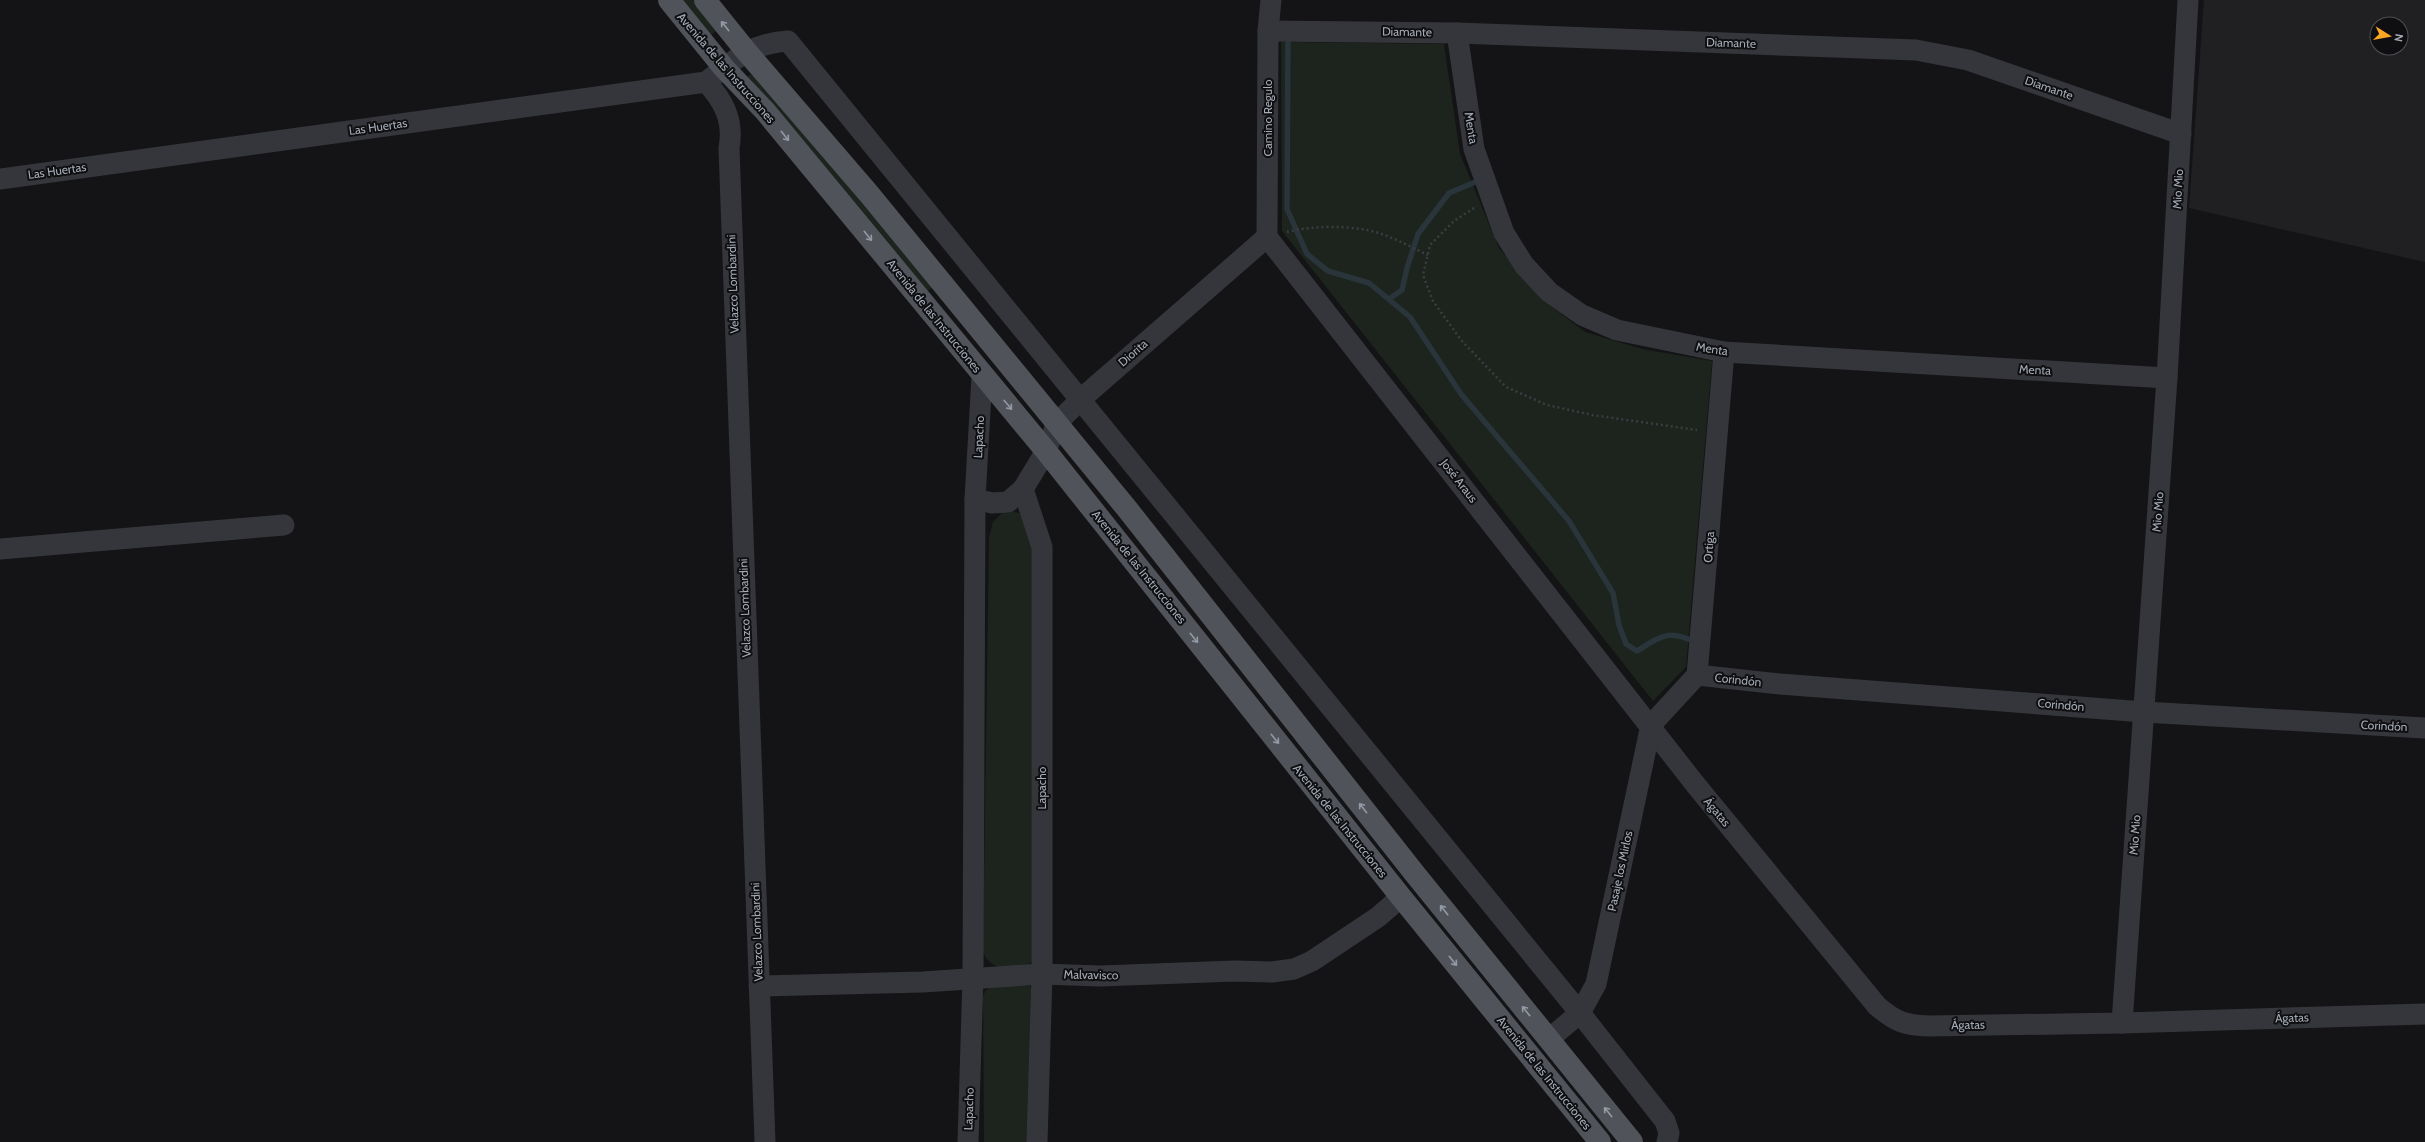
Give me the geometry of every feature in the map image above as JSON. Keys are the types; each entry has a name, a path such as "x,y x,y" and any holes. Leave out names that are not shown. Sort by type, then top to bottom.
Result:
{"main road":[{"name":"Avenida de las Instrucciones","path":"669,0 724,68 765,111 982,376 1046,451 1400,897 1600,1142"},
{"path":"705,0 746,52 870,194 1057,423 1632,1142"}],"street":[{"name":"Camino Regulo","path":"1271,0 1268,31 1275,235"},
{"name":"Mio Mio","path":"2122,1024 2167,378 2188,0"},
{"name":"Diamante","path":"1268,31 1457,33 1916,50 1968,60 2181,134"},
{"name":"Menta","path":"1457,33 1474,149 1504,233 1524,265 1549,292 1582,315 1617,330 1724,352 2167,378"},
{"path":"706,82 746,52 766,43 788,41 1580,1013 1665,1121 1669,1133 1667,1142"},
{"name":"Las Huertas","path":"0,179 706,82"},
{"name":"Velazco Lombardini","path":"706,82 717,93 726,108 731,134 729,148 765,1142"},
{"name":"Diorita","path":"1023,489 1046,451 1057,423 1081,399 1275,235"},
{"name":"José Araus","path":"1275,235 1651,725"},
{"name":"Ortiga","path":"1697,675 1724,352"},
{"name":"Lapacho","path":"968,1142 973,977 975,499 982,376"},
{"path":"975,499 992,504 1008,502 1023,489"},
{"name":"Lapacho","path":"1023,489 1042,547 1042,974 1037,1142"},
{"path":"0,549 284,525"},
{"path":"1651,725 1697,675"},
{"name":"Corindón","path":"1697,675 1780,684 2144,712 2425,728"},
{"name":"Pasaje los Mirlos","path":"1580,1013 1596,984 1651,725"},
{"name":"Ágatas","path":"1651,725 1700,790 1877,1006 1892,1018 1907,1025 2122,1024 2425,1014"},
{"name":"Malvavisco","path":"759,986 923,982 973,977 1042,974 1100,976 1235,971 1272,972 1294,969 1312,961 1378,918 1400,897"},
{"path":"1549,1039 1580,1013"}],"path":[{"path":"1491,197 1454,221 1430,245 1426,254 1423,275 1433,301 1460,340 1506,387 1547,405 1592,415 1717,433"},
{"path":"1275,235 1304,227 1339,227 1381,233 1426,254"}],"shaded area":[{"path":"682,0 694,0 718,29 711,35"},
{"path":"2204,0 2425,0 2425,262 2189,208"},
{"path":"1281,42 1444,44 1460,154 1499,248 1540,298 1585,332 1642,349 1712,361 1686,667 1653,701 1282,231"},
{"path":"754,74 933,287 928,291 748,78 749,75"},
{"path":"1004,511 1012,511 1022,514 1034,542 1034,958 1027,967 1007,968 1002,968 992,964 983,953 989,537 993,522"},
{"path":"995,985 1030,986 1034,990 1036,1142 984,1142 983,996 986,990"}],"waterway":[{"path":"1288,34 1287,209 1307,254 1328,271 1369,283 1410,317 1461,394 1569,521 1613,593 1619,625 1626,644 1637,651 1652,641 1671,635 1686,638 1695,642"},
{"path":"1389,299 1402,290 1407,268 1418,234 1449,193 1480,180"}]}
